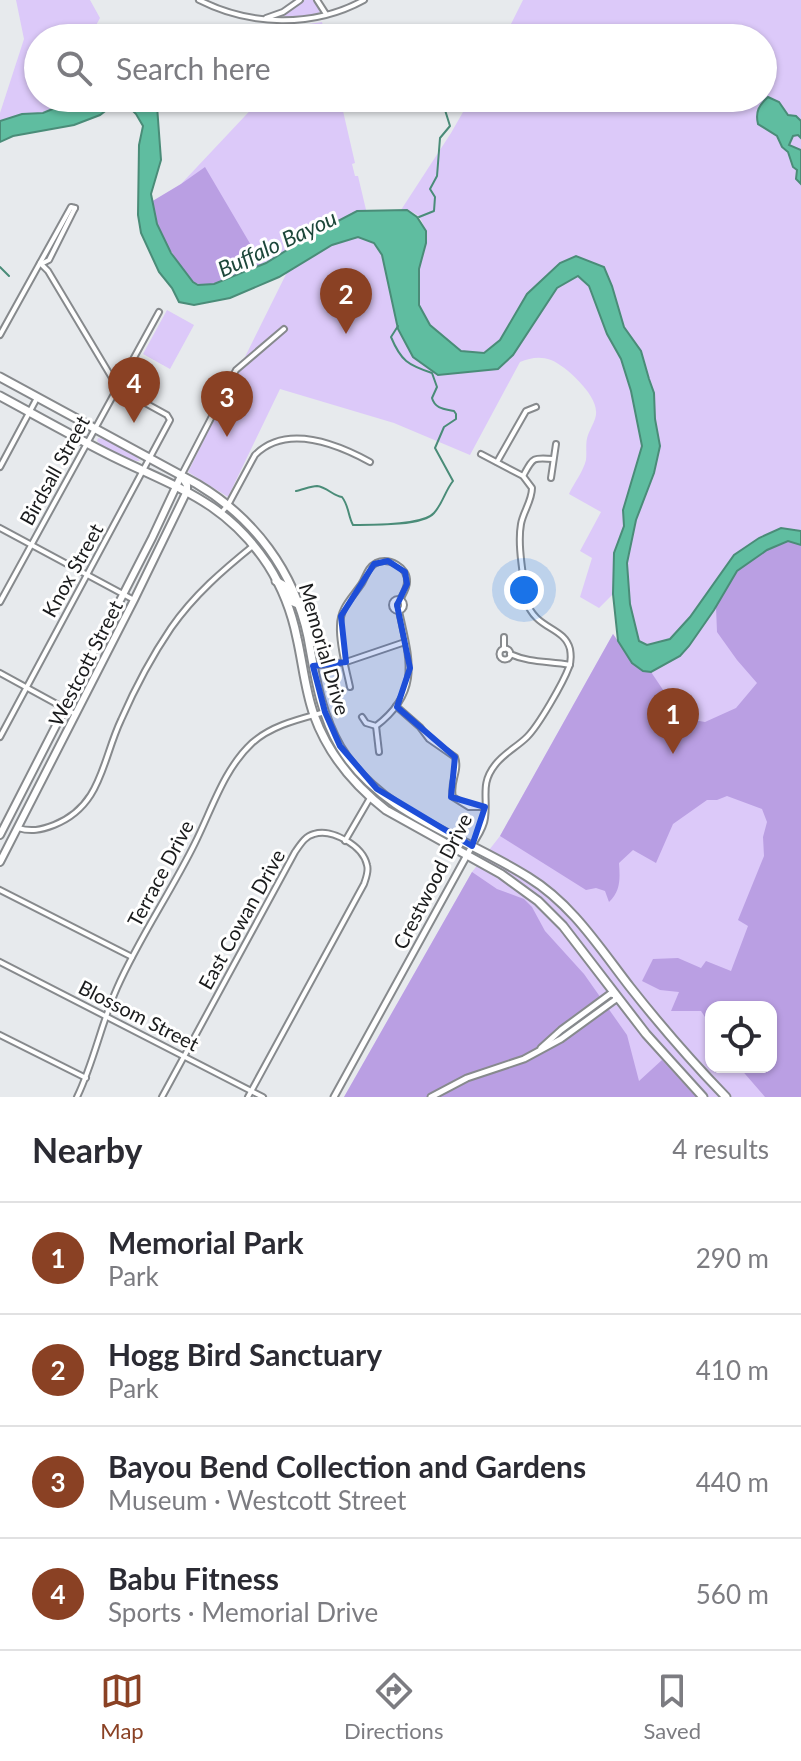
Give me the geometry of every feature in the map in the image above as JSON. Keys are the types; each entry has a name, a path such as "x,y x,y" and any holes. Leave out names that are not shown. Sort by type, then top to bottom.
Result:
{"main road":[{"name":"Memorial Drive","path":"0,377 181,476 228,505 247,522 277,560 298,604 325,712 340,746 364,777 397,806 528,877 561,903 588,931 684,1052 726,1097"},
{"name":"Memorial Drive","path":"0,396 178,486 221,513 253,545 276,581 292,618 314,715 331,751 345,771 370,798 403,821 521,887 551,913 646,1034 703,1097"},
{"name":"Westcott Street","path":"0,835 3,820 65,708 181,476"},
{"path":"181,476 187,491"},
{"name":"Westcott Street","path":"0,862 187,491"},
{"path":"149,544 159,549"},
{"path":"276,581 285,586 291,601 298,604"},
{"path":"303,669 313,666"},
{"path":"331,751 340,746"},
{"path":"370,798 377,796 397,806"},
{"path":"3,820 18,828"},
{"path":"616,995 629,985"}],"street":[{"path":"199,0 250,19 295,21 351,7 364,0"},
{"path":"264,18 283,12 300,0"},
{"path":"317,0 326,14"},
{"path":"0,335 40,263 49,260 71,207 74,207 75,212 62,230"},
{"path":"40,263 48,271 118,388"},
{"name":"Birdsall Street","path":"0,602 159,312"},
{"name":"Westcott Street","path":"181,476 236,370 284,329"},
{"name":"Knox Street","path":"0,737 170,418 118,388"},
{"path":"0,467 37,398"},
{"path":"497,462 526,411 536,407"},
{"path":"221,513 255,455 272,443 321,441 370,462"},
{"path":"551,478 556,444"},
{"path":"481,454 523,476 533,492 520,529 526,600 536,619 558,633 568,644 570,665 519,658 504,649"},
{"path":"523,476 531,460 553,459"},
{"path":"0,528 134,600"},
{"path":"18,828 32,831 59,823 88,799 102,773 121,719 157,650 200,591 262,539"},
{"path":"350,687 339,626 350,597 358,590 369,568 388,561 405,572 407,584 400,600"},
{"path":"399,611 392,604 395,599 400,600"},
{"path":"376,726 396,706 409,677 400,600"},
{"path":"504,637 501,658 506,659 510,654"},
{"path":"313,666 346,662 405,642"},
{"name":"Crestwood Drive","path":"334,1097 485,821 484,791 490,771 505,753 527,738 570,665"},
{"path":"0,673 76,714"},
{"path":"396,706 429,739 455,757 457,767 451,792 456,800 469,807 485,807"},
{"name":"Terrace Drive","path":"77,1097 115,991 178,877 232,767 259,737 289,722 325,712"},
{"path":"362,717 366,723 376,726"},
{"path":"376,726 379,752"},
{"path":"248,1097 368,875 364,857 345,841 370,798"},
{"name":"East Cowan Drive","path":"162,1097 302,842 313,834 326,833 345,841"},
{"path":"0,890 132,957"},
{"name":"Blossom Street","path":"0,962 263,1097"},
{"path":"431,1097 467,1078 510,1065 552,1045 615,1000 616,995"},
{"path":"0,1035 86,1078"}],"highlighted area":[{"path":"388,561 405,572 407,584 397,605 410,668 397,707 455,757 451,797 485,807 472,846 377,789 340,746 325,712 313,666 346,662 341,616 374,564"}],"shaded area":[{"path":"16,0 90,0 100,18 97,24 24,24 24,39"},
{"path":"305,0 313,0 320,12 302,17 283,16 283,14"},
{"path":"523,0 801,0 801,531 781,528 734,555 690,617 670,639 647,645 639,641 630,604 627,563 636,520 654,473 660,446 654,393 641,351 624,327 604,267 576,256 560,263 527,294 500,340 484,353 461,351 431,327 457,354 471,358 487,356 513,340 544,293 572,268 562,285 578,276 589,286 607,334 621,359 642,446 623,510 624,526 614,553 613,594 599,608 580,597 592,558 580,551 601,512 569,494 586,460 587,438 596,414 595,404 579,381 551,360 535,358 520,362 470,455 394,423 280,389 228,497 188,472 298,250 218,283 193,282 162,235 151,202 181,184 249,112 343,112 355,163 352,164 367,214 394,214 415,231 420,249 415,281 418,305 423,223 418,216 401,210 463,112 777,112 777,24 511,24"},
{"path":"24,39 24,112 47,112 22,114 0,121"},
{"path":"777,101 788,115 796,116 801,121 801,138 793,136 789,145 801,150 801,184 796,179 797,170 788,152 777,136 758,124 758,112 777,112"},
{"path":"104,112 74,125 13,136 0,142 0,121 22,114"},
{"path":"134,112 157,112 161,160 151,194 157,224 171,253 198,285 214,284 266,263 357,211 407,210 417,217 426,231 419,269 419,305 430,325 461,351 484,353 500,340 527,294 560,263 576,256 604,267 624,327 641,351 654,393 660,446 654,473 636,520 627,563 630,604 639,641 647,645 670,639 690,617 734,555 759,538 781,528 801,531 801,545 788,541 767,550 737,571 714,610 680,656 651,672 643,671 632,663 618,641 613,594 614,553 624,526 623,510 642,446 621,359 607,334 589,286 578,276 557,288 513,355 498,369 438,375 413,357 398,329 382,255 374,243 358,237 332,245 279,277 230,298 194,305 179,302 159,272 141,233 138,215 139,145 143,126"},
{"path":"205,167 262,264 210,285 193,282 180,264 162,235 151,202"},
{"path":"167,310 194,325 170,369 143,354"},
{"path":"98,438 122,446 140,461 111,452 97,441"},
{"path":"788,541 801,545 801,1097 765,1097 744,1073 777,1073 777,1001 705,1001 705,1017 701,1011 671,1011 679,992 660,990 642,981 653,959 678,958 701,968 706,961 731,971 748,926 738,920 764,856 763,837 767,822 762,809 727,796 707,800 673,824 656,863 633,850 619,863 618,889 609,902 605,891 596,888 586,890 500,836 613,634 633,663 651,672 682,718 705,722 736,708 757,683 717,632 716,607 737,571 767,550"},
{"path":"801,545 801,1097 344,1097 472,872 500,836 613,634 632,663 680,656 714,610 737,571"},
{"path":"472,872 497,889 524,899 532,907 545,931 584,974 627,1035 639,1081 662,1060 696,1097 344,1097"}],"waterway":[{"path":"419,217 434,211 435,197 430,189 437,176 440,138 450,126 446,112"},
{"path":"0,267 9,276"},
{"path":"296,491 317,486 342,497 353,525 419,520 434,513 440,505 453,481 435,448 444,427 456,419 456,414 433,402 437,387 432,373 411,364 398,352 391,337 398,326"}],"place":[{"name":"Hogg Bird Sanctuary","path":"346,334"},
{"name":"Babu Fitness","path":"134,423"},
{"name":"Bayou Bend Collection and Gardens","path":"227,437"},
{"name":"Memorial Park","path":"673,754"}],"water label":[{"name":"Buffalo Bayou","path":"277,243"}]}
